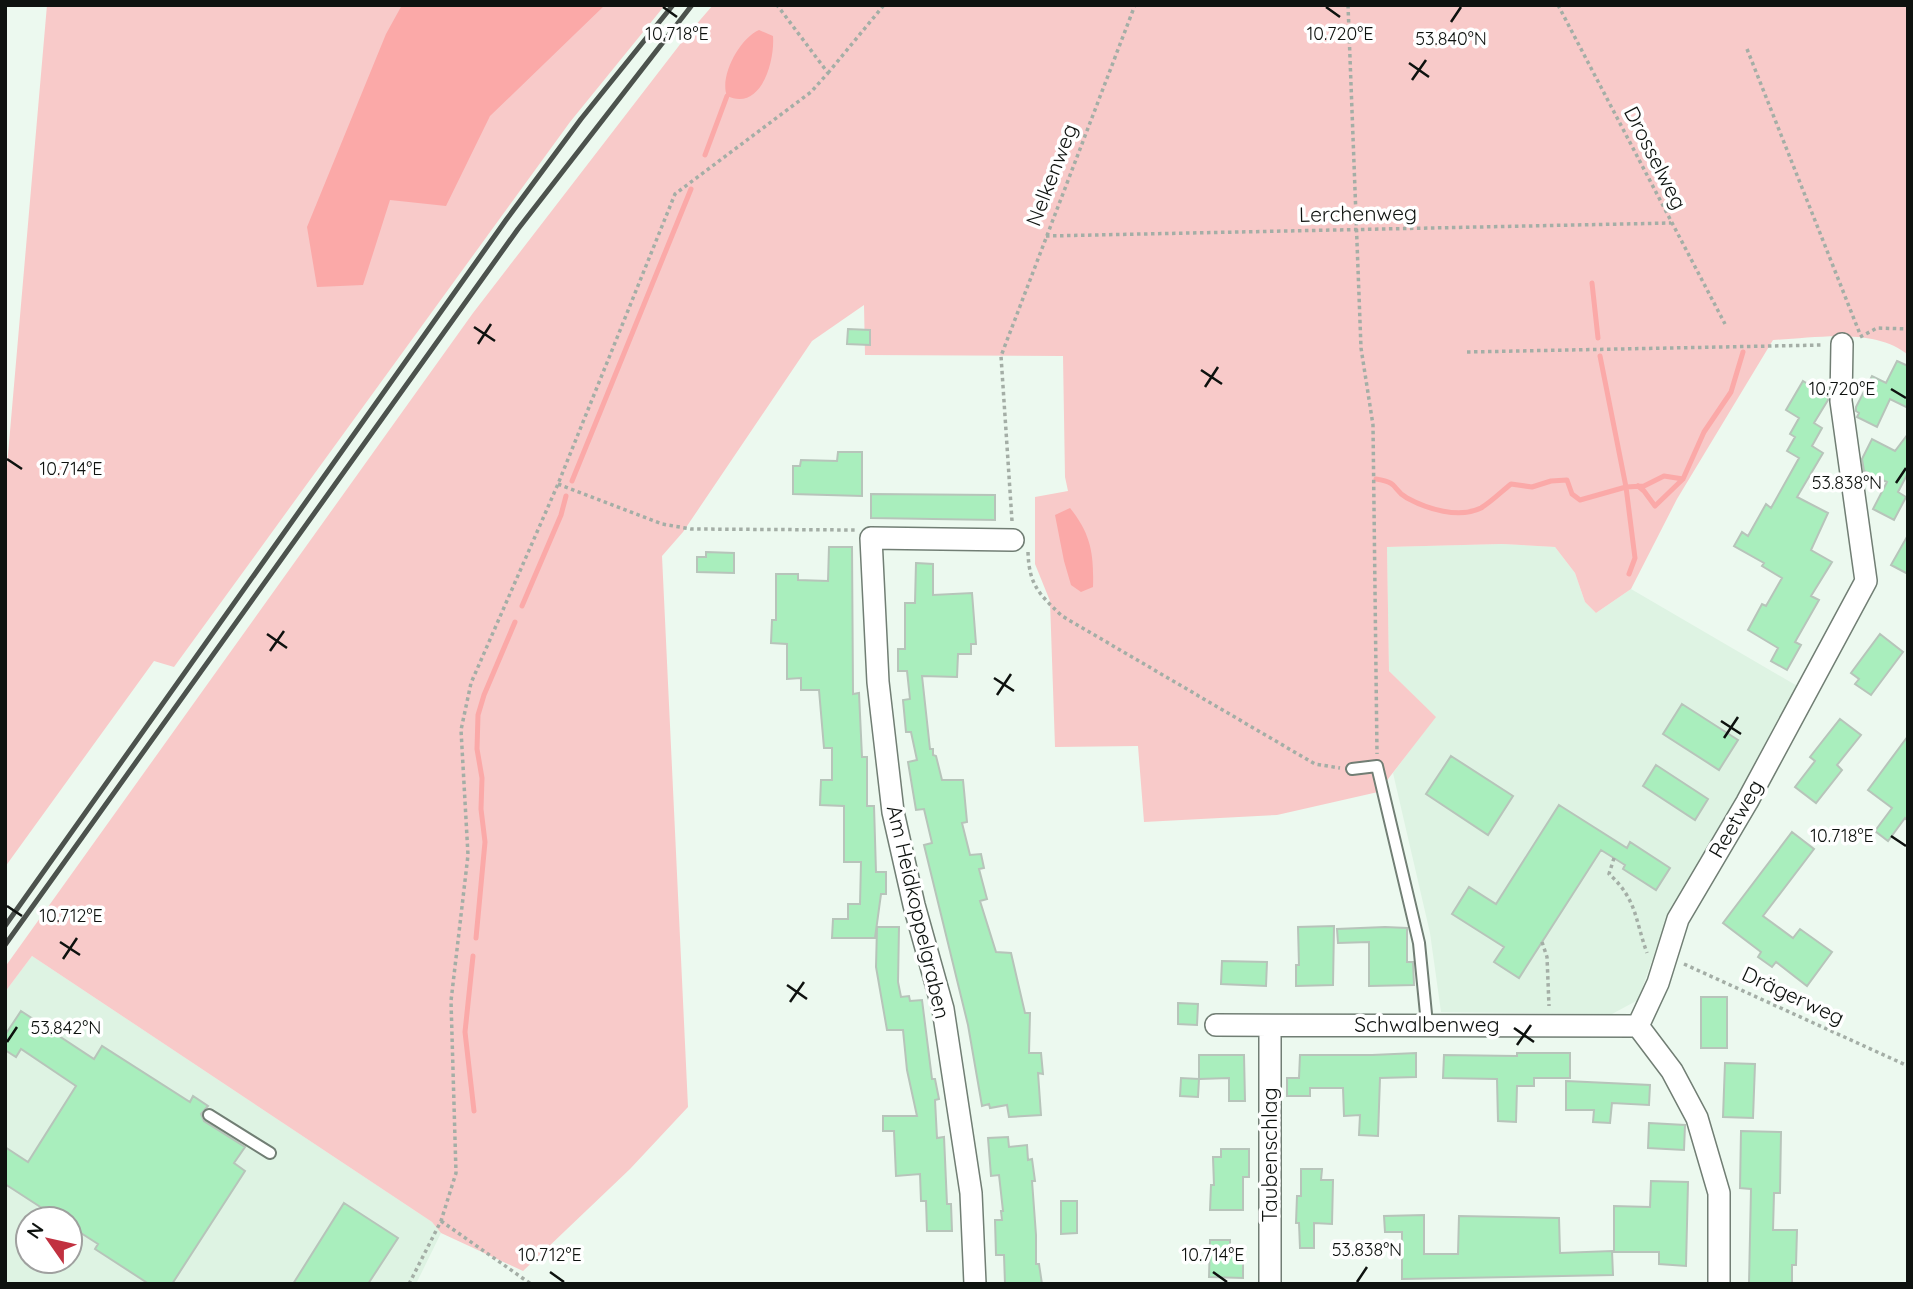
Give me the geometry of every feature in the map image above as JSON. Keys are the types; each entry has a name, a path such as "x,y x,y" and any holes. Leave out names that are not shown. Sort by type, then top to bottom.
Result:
{"street":[{"name":"Reetweg","path":"1638,1026 1657,983 1678,919 1746,802 1866,581 1841,401 1852,340"},
{"path":"871,538 1013,540"},
{"name":"Am Heidkoppelgraben","path":"871,538 878,682 893,812 914,905 943,1009 971,1193 975,1284"},
{"name":"Schwalbenweg","path":"1216,1025 1638,1026"},
{"name":"Taubenschlag","path":"1270,1026 1270,1284"},
{"path":"1638,1026 1672,1071 1697,1118 1719,1193 1720,1284"}],"lane":[{"path":"1352,769 1377,766 1419,943 1427,1024"},
{"path":"209,1115 270,1153"}],"path":[{"path":"777,5 828,73"},
{"path":"409,1284 441,1221 456,1173 451,1001 468,855 461,730 471,683 560,485 675,194 811,92 884,5"},
{"name":"Nelkenweg","path":"1013,540 1001,356 1135,5"},
{"path":"1348,5 1361,348 1373,425 1377,766"},
{"name":"Drosselweg","path":"1558,5 1725,324"},
{"path":"1747,49 1852,340"},
{"name":"Lerchenweg","path":"1045,236 1671,223"},
{"path":"1467,352 1852,340 1877,328 1908,329"},
{"path":"560,485 662,524 691,529 866,530 871,538"},
{"path":"1013,540 1028,544 1029,574 1045,599 1062,616 1315,764 1352,769"},
{"path":"1614,858 1609,874 1622,886 1632,902 1657,983"},
{"path":"1542,942 1547,957 1550,1025"},
{"name":"Drägerweg","path":"1666,956 1908,1066"},
{"path":"441,1221 531,1284"}],"shaded area":[{"path":"47,5 665,5 570,122 174,667 154,661 5,867 5,489"},
{"path":"402,5 605,5 490,116 446,206 390,200 363,285 317,287 307,227 386,34"},
{"path":"713,5 1908,5 1908,355 1895,346 1862,337 1825,336 1773,340 1677,499 1631,589 1596,613 1585,602 1575,573 1555,547 1502,544 1387,547 1389,671 1436,717 1378,792 1277,815 1144,822 1138,746 1055,747 1050,601 1035,564 1035,497 1068,491 1065,477 1063,356 865,355 864,305 812,341 683,532 662,556 688,1107 630,1169 523,1271 441,1233 432,1222 32,956 5,992 5,967 473,313"},
{"path":"759,30 773,36 771,58 764,81 749,97 739,99 727,96 726,78 733,58 745,41"},
{"path":"1070,508 1083,527 1092,554 1093,587 1081,592 1071,585 1055,515"},
{"path":"1502,544 1555,547 1575,573 1585,602 1596,613 1631,589 1799,687 1712,848 1666,921 1638,1000 1612,1014 1441,1012 1430,933 1393,773 1435,717 1389,671 1387,547"},
{"path":"32,956 432,1222 441,1233 416,1284 5,1284 5,992"}],"building":[{"path":"848,329 870,330 870,345 847,344"},
{"path":"1897,361 1908,366 1908,408 1890,399 1877,427 1857,417 1859,413 1856,407 1872,376 1886,383"},
{"path":"1803,381 1828,396 1828,400 1814,423 1822,428 1812,446 1823,453 1797,497 1828,513 1811,550 1832,562 1811,596 1819,600 1795,642 1801,645 1787,670 1771,661 1778,648 1748,630 1762,604 1766,606 1782,578 1762,566 1764,563 1734,546 1742,532 1748,536 1766,504 1771,508 1799,458 1787,451 1795,437 1790,434 1799,418 1786,410"},
{"path":"1908,434 1908,473 1898,492 1906,497 1894,520 1873,509 1887,482 1864,471 1862,459 1872,439 1895,451"},
{"path":"838,452 862,452 862,496 793,494 793,466 800,466 801,460 837,461"},
{"path":"871,494 995,495 995,520 871,518"},
{"path":"1908,535 1908,574 1891,565"},
{"path":"829,547 852,547 853,694 859,693 862,757 867,757 867,806 874,806 876,872 886,872 886,894 881,894 875,938 832,938 833,919 848,919 848,904 860,904 861,862 844,862 844,806 820,805 821,780 832,780 832,748 824,748 819,690 801,690 801,678 787,679 787,644 771,643 772,620 776,620 776,574 798,574 798,580 828,581"},
{"path":"706,552 734,553 734,573 697,572 697,557 706,557"},
{"path":"916,563 933,564 933,595 972,593 976,644 971,644 971,654 958,654 957,677 922,676 930,749 933,749 933,755 936,756 942,780 963,780 967,822 962,823 970,855 981,854 984,868 979,869 987,899 980,901 996,952 1011,953 1025,1013 1030,1013 1029,1053 1041,1053 1043,1074 1038,1073 1041,1115 1009,1117 1007,1105 990,1108 989,1104 982,1106 968,1025 924,845 932,843 924,809 916,810 908,762 917,760 911,732 906,732 903,700 910,699 907,671 898,671 898,649 905,649 905,603 915,603"},
{"path":"1880,634 1903,652 1871,695 1855,684 1859,679 1851,673"},
{"path":"1682,704 1738,740 1719,770 1663,734"},
{"path":"1840,719 1861,735 1837,765 1842,770 1816,803 1795,787 1815,761 1810,757"},
{"path":"1908,736 1908,821 1905,818 1888,841 1875,831 1892,808 1868,790"},
{"path":"1451,756 1513,796 1488,835 1426,794"},
{"path":"1656,765 1708,799 1695,820 1643,786"},
{"path":"1559,805 1627,848 1630,842 1670,868 1656,890 1623,869 1625,865 1601,850 1519,978 1494,962 1504,947 1452,914 1469,887 1496,904"},
{"path":"1792,832 1814,849 1763,916 1793,938 1800,929 1832,952 1807,986 1776,962 1772,967 1758,957 1761,952 1723,923"},
{"path":"1334,926 1333,985 1296,986 1296,965 1299,965 1298,927"},
{"path":"877,927 899,927 898,982 901,997 909,996 910,1001 922,1000 932,1079 935,1079 939,1099 935,1100 937,1138 944,1137 947,1204 951,1204 952,1231 927,1231 926,1201 921,1201 920,1174 896,1176 894,1131 883,1131 883,1116 917,1116 907,1070 903,1030 887,1030 876,967"},
{"path":"1407,928 1407,962 1413,962 1414,985 1369,986 1369,942 1338,943 1337,929"},
{"path":"1222,961 1267,962 1266,986 1221,984"},
{"path":"1701,997 1727,997 1727,1048 1701,1048"},
{"path":"1178,1003 1198,1004 1197,1025 1178,1024"},
{"path":"21,1011 94,1059 102,1046 190,1102 193,1096 208,1106 201,1114 204,1121 245,1147 234,1163 245,1171 172,1284 149,1284 95,1249 98,1244 84,1235 84,1205 37,1205 5,1184 5,1147 28,1162 76,1086 21,1049 16,1057 5,1050 5,1035"},
{"path":"1416,1053 1416,1077 1380,1078 1378,1136 1359,1135 1360,1115 1344,1116 1343,1088 1310,1088 1310,1096 1287,1096 1287,1078 1299,1078 1300,1055"},
{"path":"1517,1053 1570,1053 1570,1078 1534,1078 1534,1086 1517,1086 1516,1122 1498,1121 1497,1079 1443,1078 1444,1055 1517,1056"},
{"path":"1199,1055 1244,1055 1245,1101 1229,1101 1229,1078 1199,1079"},
{"path":"1725,1063 1755,1064 1753,1118 1723,1117"},
{"path":"1181,1078 1199,1079 1198,1097 1180,1096"},
{"path":"1566,1081 1650,1085 1649,1105 1612,1103 1610,1123 1593,1122 1594,1110 1566,1110"},
{"path":"1649,1123 1685,1125 1684,1150 1648,1148"},
{"path":"1741,1131 1781,1132 1780,1193 1774,1193 1773,1230 1797,1230 1796,1265 1792,1265 1792,1284 1749,1284 1751,1189 1740,1188"},
{"path":"1008,1137 1009,1147 1027,1145 1028,1160 1032,1159 1035,1181 1032,1181 1036,1264 1039,1264 1042,1284 1005,1284 1004,1255 996,1255 995,1220 1002,1220 1003,1211 999,1175 991,1176 988,1138"},
{"path":"1221,1149 1249,1149 1249,1177 1243,1177 1243,1210 1210,1210 1211,1185 1214,1185 1213,1157 1221,1157"},
{"path":"1301,1169 1322,1169 1321,1180 1333,1180 1332,1224 1314,1223 1314,1248 1300,1248 1299,1223 1296,1223 1297,1196 1301,1196"},
{"path":"1651,1181 1688,1182 1686,1266 1659,1264 1659,1252 1614,1252 1614,1206 1650,1207"},
{"path":"1061,1201 1077,1201 1077,1233 1061,1234"},
{"path":"344,1203 398,1238 368,1284 293,1284"},
{"path":"1424,1215 1424,1254 1458,1254 1459,1216 1559,1218 1560,1253 1612,1251 1613,1275 1402,1279 1402,1232 1385,1232 1384,1216"},
{"path":"1210,1240 1230,1240 1230,1254 1243,1254 1243,1278 1209,1277"}],"waterway":[{"path":"705,155 727,96"},
{"path":"572,481 691,189"},
{"path":"1592,283 1598,338"},
{"path":"1638,486 1655,506 1683,479 1704,432 1731,392 1743,352"},
{"path":"1600,356 1626,487 1635,558 1629,574"},
{"path":"1376,479 1393,484 1402,495 1424,506 1453,513 1481,508 1511,484 1532,487 1551,481 1567,480 1572,494 1580,500 1626,487 1644,486 1664,476 1683,479"},
{"path":"522,606 561,515 566,496"},
{"path":"476,938 485,842 481,809 482,778 477,749 478,715 515,622"},
{"path":"473,956 465,1032 474,1111"}],"railway":[{"path":"5,926 506,220 581,119 673,5"},
{"path":"5,945 518,229 692,5"}]}
